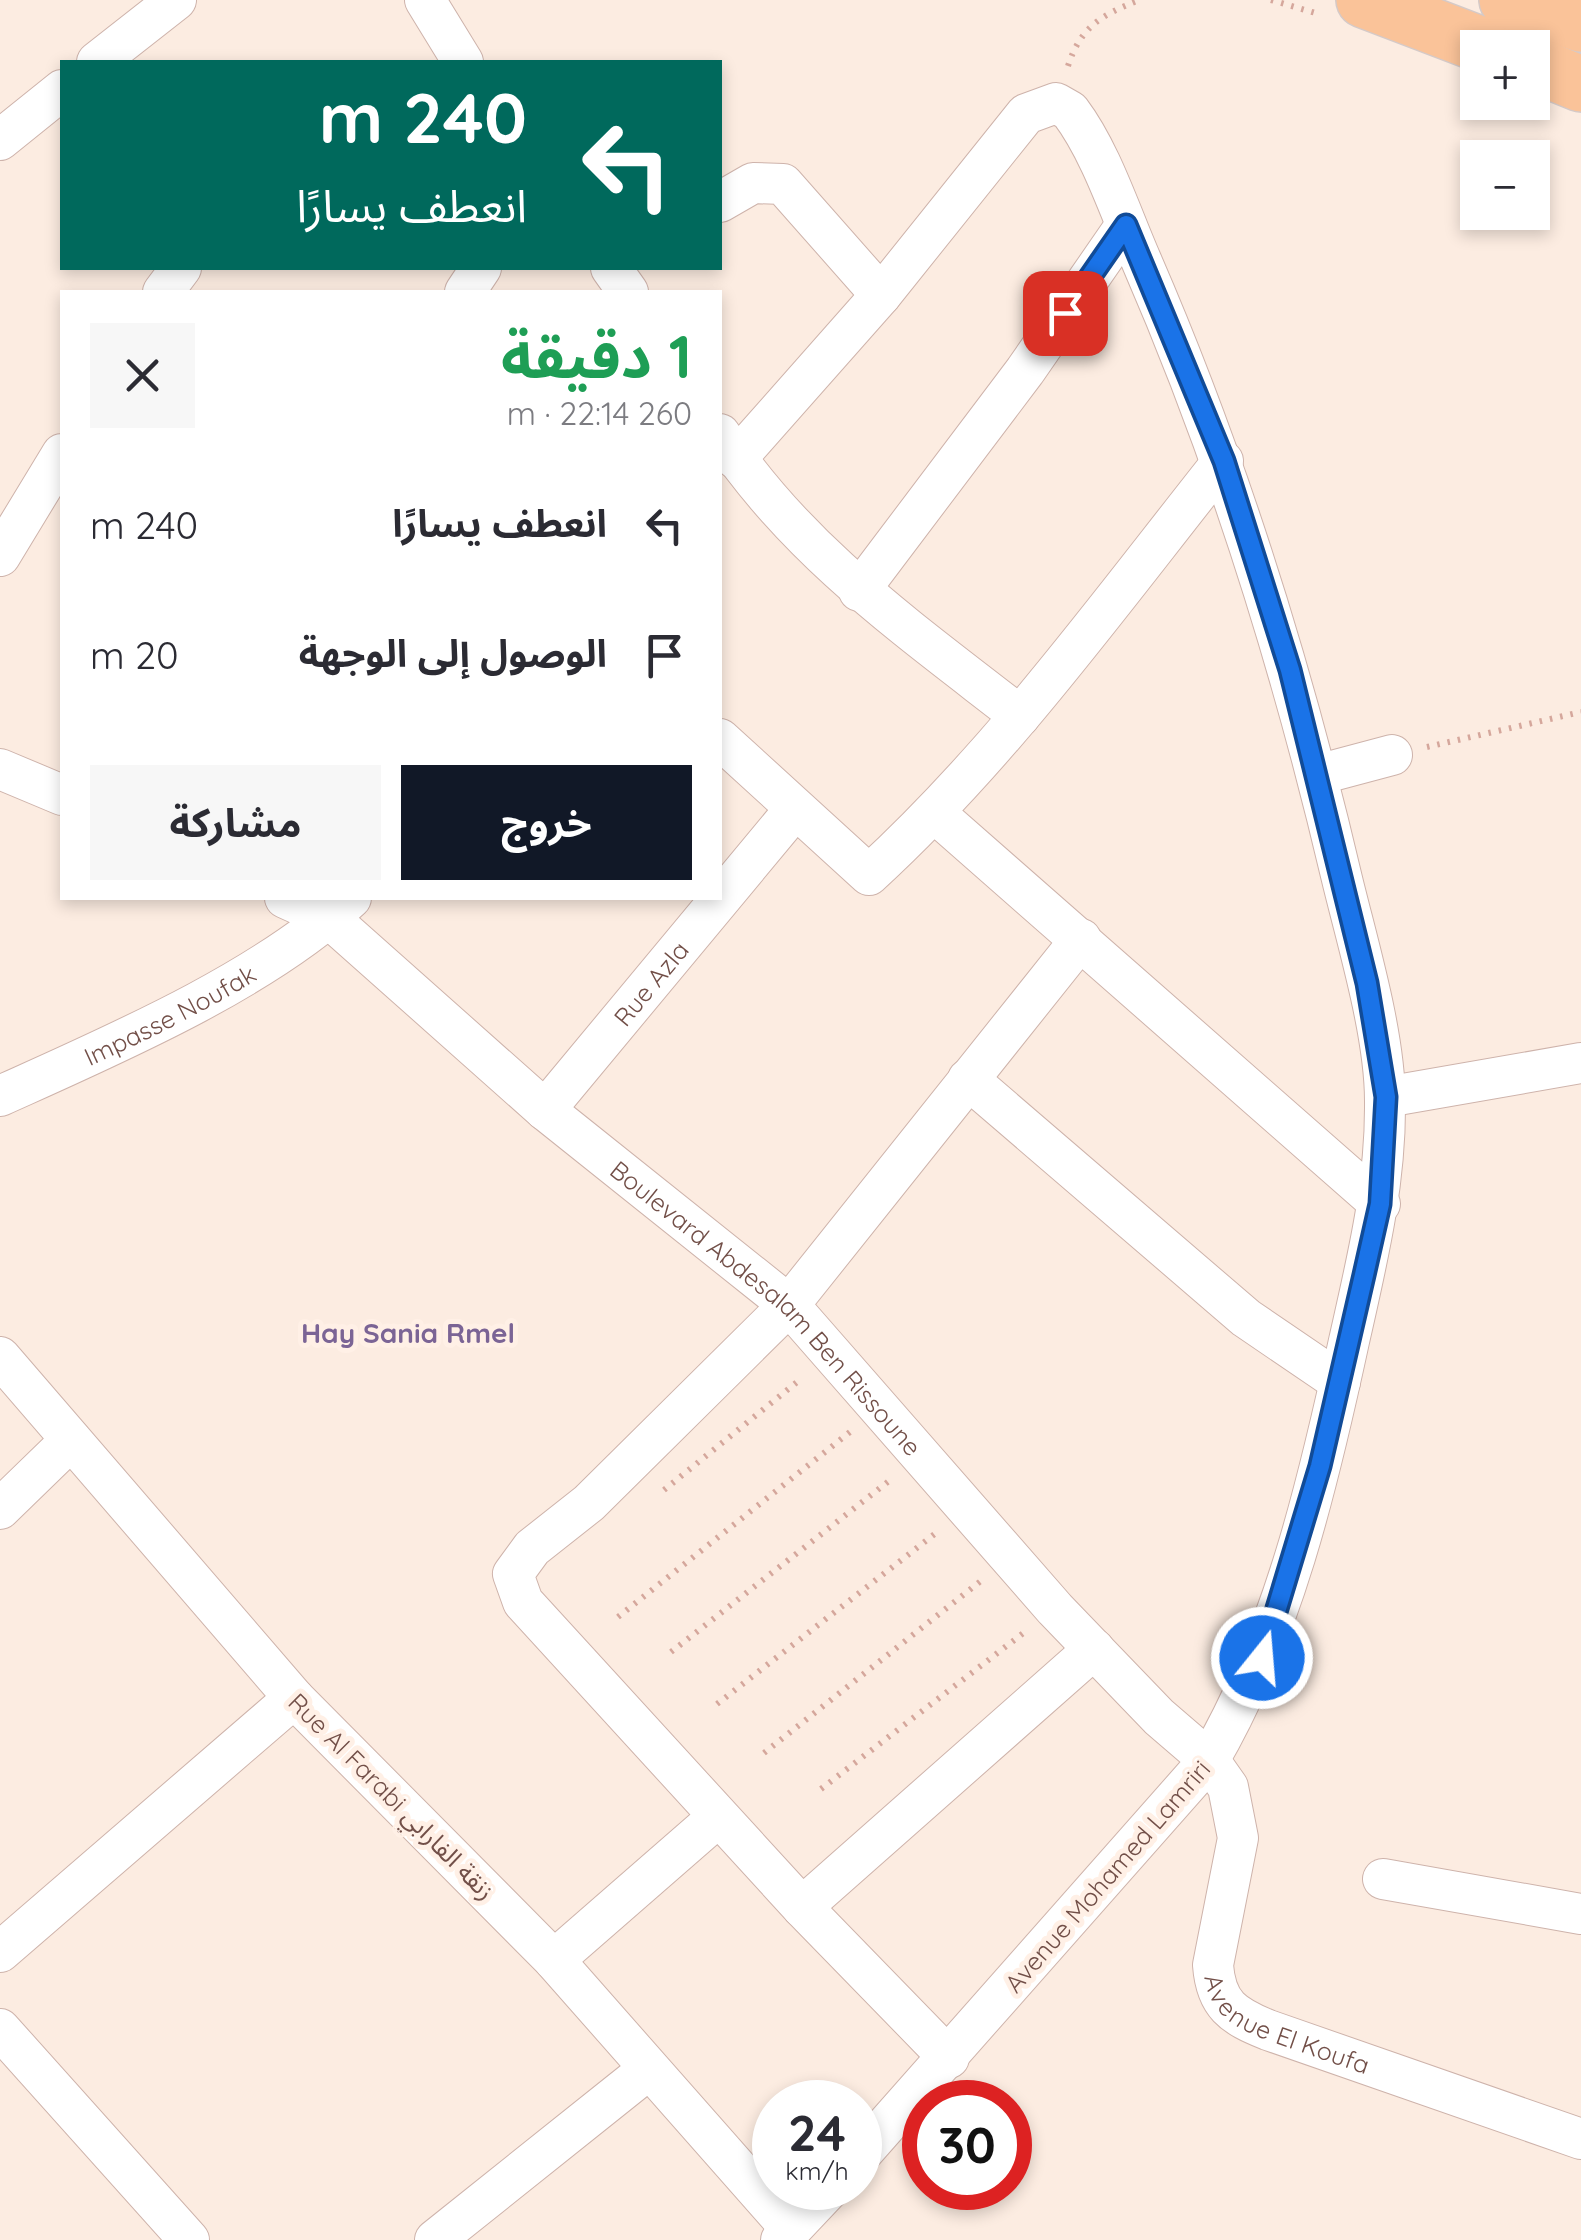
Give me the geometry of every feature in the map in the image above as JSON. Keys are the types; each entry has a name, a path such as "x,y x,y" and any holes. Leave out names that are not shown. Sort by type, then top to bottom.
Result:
{"main road":[{"path":"1364,0 1460,37"},
{"path":"1507,0 1581,24"},
{"path":"1550,71 1581,84"}],"street":[{"path":"100,60 176,0"},
{"path":"425,0 462,60"},
{"path":"0,140 60,92"},
{"path":"1020,716 859,592 800,537 728,446 882,294 1026,114 1067,112"},
{"name":"Avenue Mohamed Lamriri","path":"882,2130 1208,1760 1262,1658 1320,1466 1380,1204 1386,1097 1367,983 1318,775 1224,461 1126,225 1067,112"},
{"path":"722,201 753,184 783,184 882,294"},
{"path":"859,592 1024,371 1126,225"},
{"path":"0,556 60,457"},
{"path":"722,741 869,875 936,814 1020,716 1224,461"},
{"path":"1318,775 1392,755"},
{"path":"0,769 60,794"},
{"name":"Rue Azla","path":"722,899 796,810"},
{"path":"936,814 1380,1204"},
{"name":"Boulevard Abdesalam Ben Rissoune","path":"296,900 340,908 546,1110 789,1304 1055,1609 1208,1760"},
{"name":"Rue Azla","path":"546,1110 721,900"},
{"name":"Impasse Noufak","path":"0,1096 142,1030 228,983 340,908"},
{"path":"949,2058 802,1907 523,1602 513,1574 532,1548 589,1502 789,1304 1081,939"},
{"path":"1386,1097 1581,1064"},
{"path":"968,1079 1246,1318 1340,1382"},
{"name":"Rue Al Farabi زنقة الفارابي","path":"0,1357 294,1698 554,1960 650,2069 786,2235"},
{"path":"0,1508 71,1440"},
{"path":"802,1907 1094,1649"},
{"path":"0,1952 294,1698"},
{"name":"Avenue El Koufa","path":"1208,1760 1228,1787 1238,1838 1213,1966 1215,1987 1228,2012 1268,2030 1581,2139"},
{"path":"554,1960 718,1816"},
{"path":"1383,1879 1581,1914"},
{"path":"0,2030 189,2240"},
{"path":"435,2240 650,2069"},
{"path":"786,2235 809,2210"}],"path":[{"path":"1067,112 1079,37 1101,15 1139,0"},
{"path":"1392,755 1581,712"},
{"path":"651,1501 830,1355"},
{"path":"618,1617 879,1409"},
{"path":"672,1652 922,1456"},
{"path":"717,1704 968,1507"},
{"path":"764,1752 1010,1558"},
{"path":"821,1788 1055,1609"}],"district":[{"name":"Hay Sania Rmel","path":"408,1332"}],"route":[{"path":"1065,313 1126,225 1224,461 1290,670 1367,983 1386,1097 1380,1204 1320,1466 1262,1658"}]}
